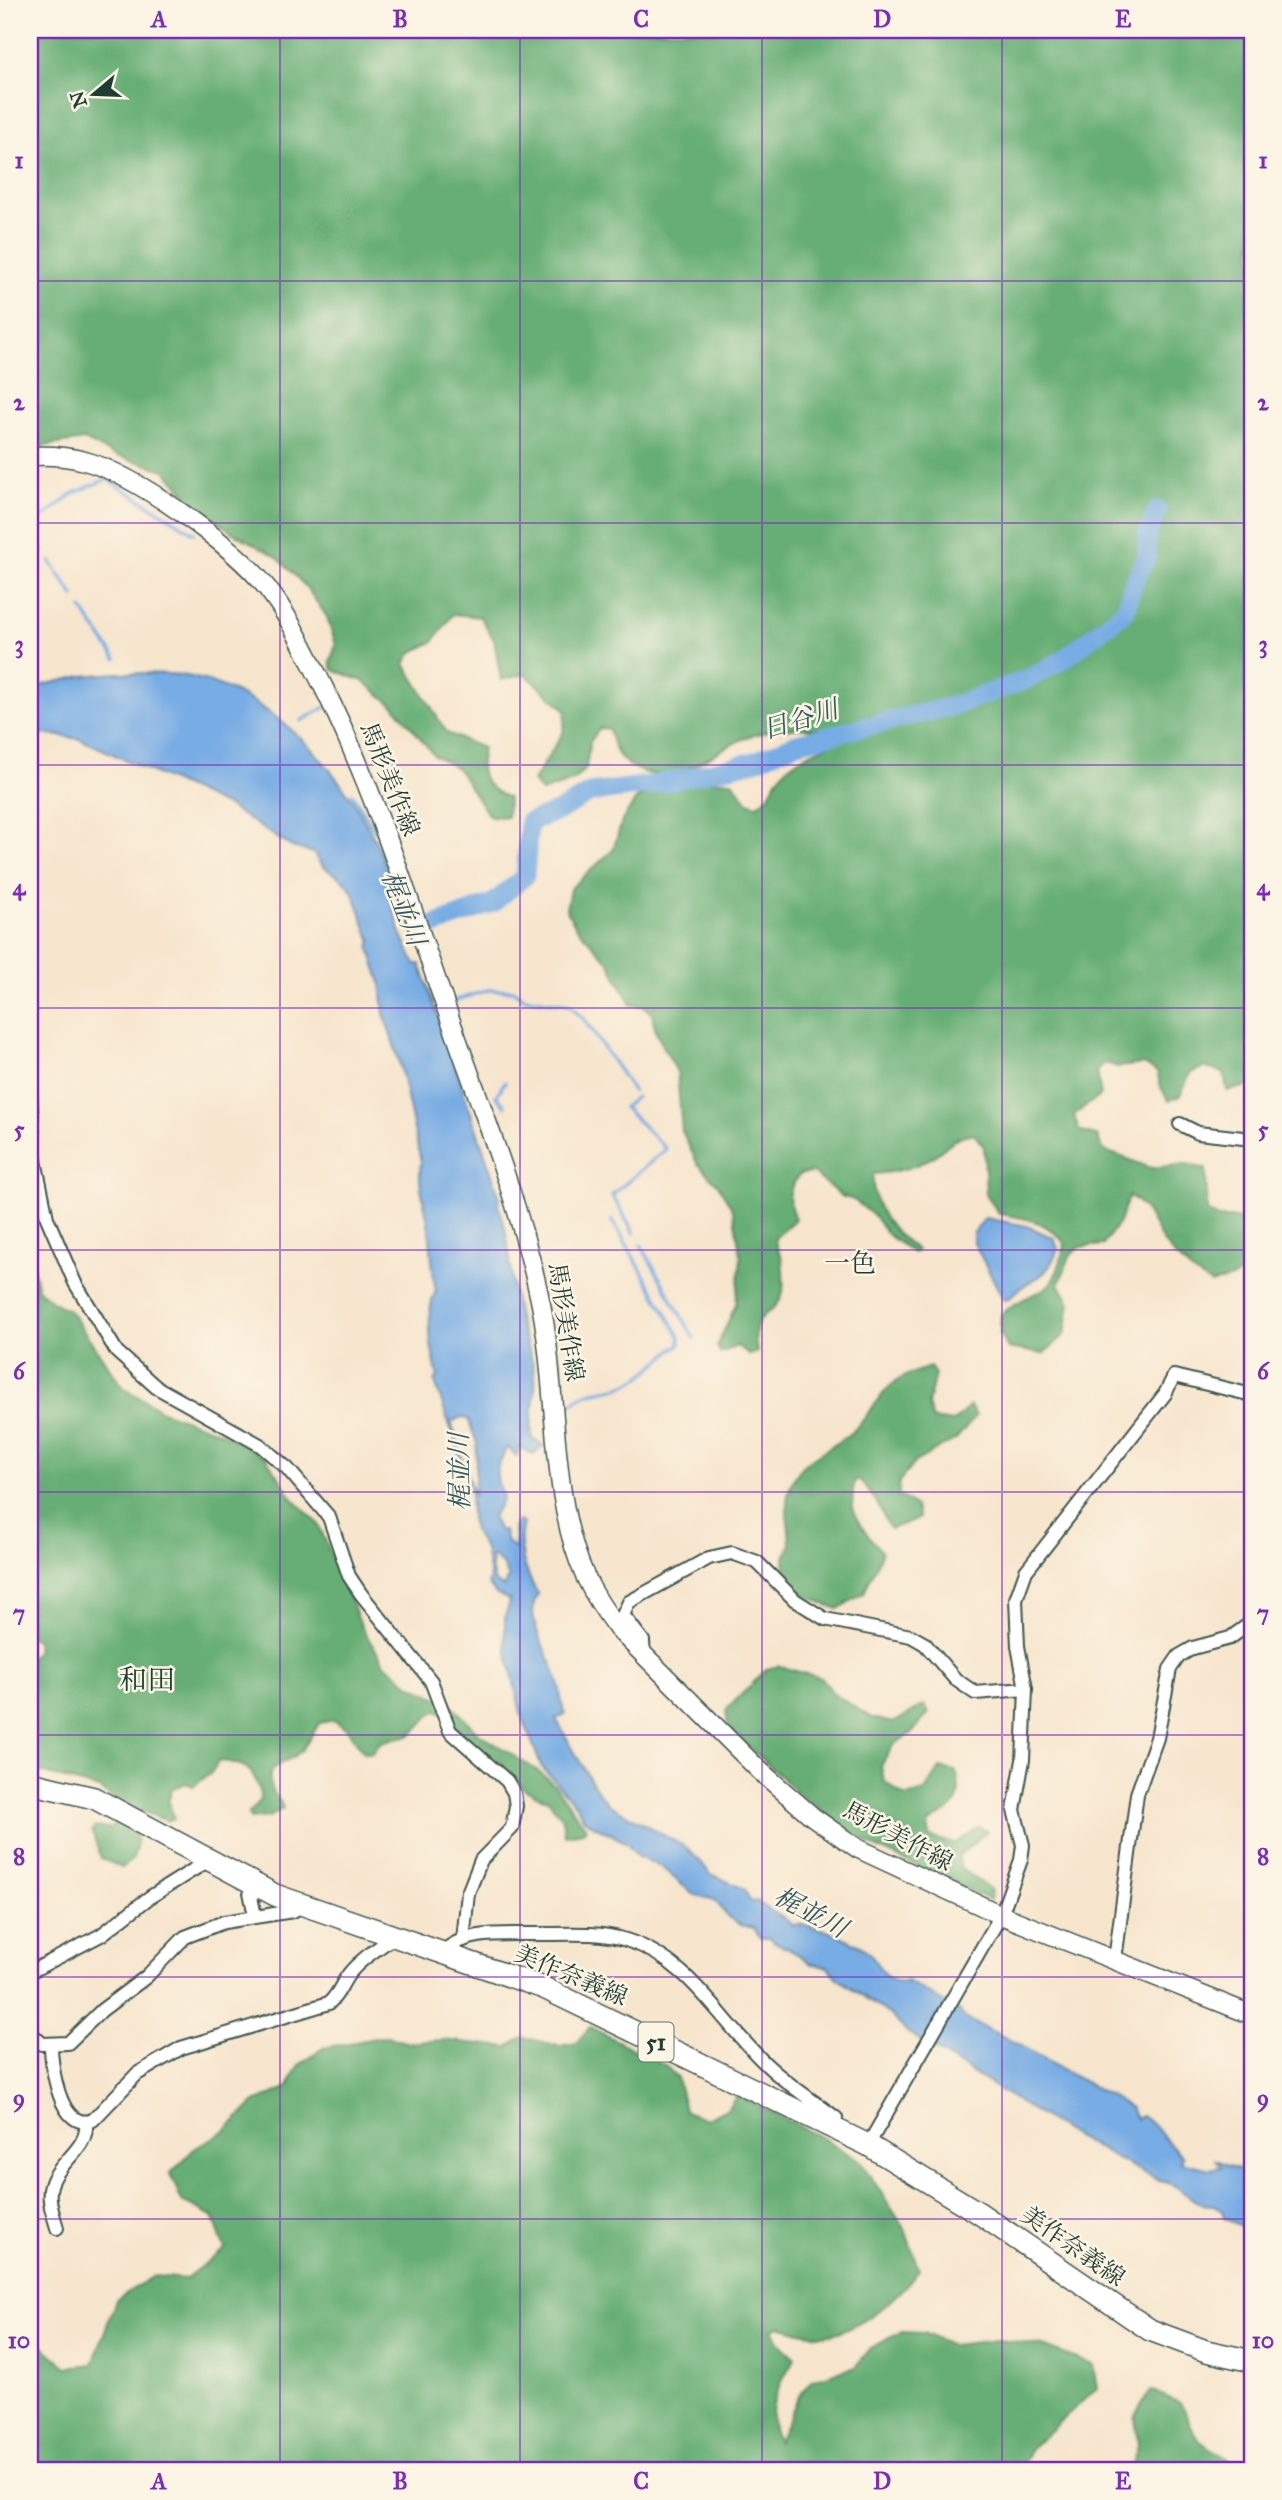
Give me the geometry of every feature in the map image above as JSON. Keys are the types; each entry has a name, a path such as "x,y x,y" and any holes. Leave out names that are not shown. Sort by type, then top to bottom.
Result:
{"main road":[{"name":"馬形美作線","path":"30,456 64,457 102,468 121,477 218,540 266,587 304,648 359,761 379,811 531,1259 549,1352 564,1492 573,1545 599,1603 644,1658 759,1770 813,1817 857,1848 1001,1915 1252,2015"},
{"name":"美作奈義線","path":"30,1783 94,1798 253,1884 302,1905 544,1988 868,2144 979,2213 1150,2330 1206,2351 1252,2361"}],"street":[{"path":"30,1090 34,1156 47,1218 75,1283 117,1352 156,1387 260,1445 288,1468 329,1517 349,1576 361,1594 431,1681 450,1731 507,1781 514,1793 516,1806 512,1828 481,1860 468,1893 463,1940"},
{"path":"1180,1124 1198,1133 1252,1139"},
{"path":"868,2144 920,2052 959,1992 1001,1915 1021,1860 1023,1845 1014,1810 1023,1760 1026,1689 1020,1667 1016,1599 1026,1572 1166,1394 1174,1376 1252,1395"},
{"path":"644,1658 643,1641 624,1615 629,1602 709,1558 733,1553 757,1562 795,1600 825,1619 911,1636 925,1644 955,1679 975,1693 1026,1689"},
{"path":"1115,1959 1137,1794 1157,1738 1170,1669 1179,1656 1193,1648 1230,1638 1252,1622"},
{"path":"30,1972 101,1935 150,1898 209,1860"},
{"path":"253,1884 250,1892 256,1916"},
{"path":"30,2032 35,2040 51,2045 61,2045 76,2038 102,2010 146,1978 185,1937 224,1922 293,1911 302,1905"},
{"path":"443,1952 463,1940 522,1934 603,1936 647,1948 695,1984 768,2067 836,2118 831,2127"},
{"path":"51,2045 52,2068 60,2098 77,2120 86,2123 93,2120 138,2074 181,2048 329,2003 338,1995 346,1977 358,1964 396,1936"},
{"path":"57,2228 50,2189 56,2174 85,2139 86,2123"}],"green space":[{"path":"30,30 1252,30 1252,1085 1227,1091 1224,1073 1204,1067 1190,1073 1180,1096 1169,1101 1160,1086 1158,1073 1144,1064 1118,1067 1105,1063 1097,1070 1101,1095 1074,1115 1079,1131 1097,1136 1103,1150 1151,1168 1187,1164 1206,1169 1207,1211 1218,1218 1237,1218 1252,1229 1252,1260 1235,1277 1211,1284 1188,1268 1163,1241 1147,1212 1129,1196 1119,1222 1103,1245 1079,1247 1070,1256 1059,1284 1070,1303 1065,1335 1043,1354 1008,1348 1000,1335 1001,1314 1050,1284 1065,1244 1044,1225 999,1214 986,1194 984,1147 974,1134 966,1135 914,1166 873,1174 875,1198 884,1218 898,1235 917,1250 913,1253 887,1234 874,1216 854,1200 841,1196 813,1173 800,1174 790,1195 795,1219 775,1238 782,1259 783,1292 780,1301 760,1320 756,1337 757,1352 749,1355 737,1346 720,1353 717,1346 736,1304 741,1257 733,1210 718,1185 697,1163 682,1131 677,1072 656,1033 652,1014 644,1006 631,1005 609,962 576,927 566,909 570,889 613,850 622,821 637,798 650,791 705,781 732,781 748,802 758,805 786,769 804,756 830,744 833,731 799,728 765,732 743,739 679,771 652,774 638,770 621,759 609,729 600,728 590,742 586,768 573,781 541,792 533,781 563,733 566,710 525,674 501,680 494,640 480,617 453,614 433,642 411,653 405,664 447,733 483,748 481,765 484,778 493,789 508,798 507,817 489,816 458,769 434,755 395,707 363,681 333,670 330,662 336,645 327,617 306,587 276,556 233,533 190,499 165,470 115,455 84,440 30,448"},
{"path":"30,1254 38,1289 51,1301 70,1311 123,1387 162,1411 222,1433 266,1458 294,1500 318,1523 362,1628 385,1664 412,1686 451,1704 478,1733 541,1773 556,1787 586,1828 583,1832 565,1835 561,1816 548,1800 525,1790 502,1764 472,1746 455,1727 449,1713 435,1711 411,1734 381,1743 373,1753 364,1753 347,1729 334,1720 320,1723 301,1751 278,1765 270,1774 272,1789 283,1808 269,1817 250,1819 249,1813 261,1800 249,1770 244,1766 219,1761 210,1774 193,1786 185,1783 172,1789 168,1803 175,1818 167,1821 142,1811 133,1826 137,1844 133,1859 122,1868 101,1858 92,1831 96,1827 111,1828 119,1819 115,1799 99,1789 30,1769 30,1656 36,1652 37,1640 30,1637"},
{"path":"930,1367 935,1374 928,1404 932,1419 953,1422 970,1406 976,1416 956,1439 915,1462 899,1482 899,1495 916,1507 919,1518 890,1529 876,1501 860,1480 855,1480 852,1503 857,1520 882,1552 864,1593 838,1609 821,1603 796,1588 786,1572 784,1563 790,1543 787,1504 793,1480 807,1463 851,1433 894,1383"},
{"path":"778,1666 822,1678 833,1693 872,1718 893,1723 924,1705 929,1713 912,1733 894,1744 881,1766 884,1781 905,1797 925,1791 940,1768 956,1771 958,1798 951,1808 928,1824 930,1837 954,1844 979,1827 987,1831 959,1856 960,1867 991,1890 990,1900 860,1840 800,1795 728,1727 726,1710 767,1669"},
{"path":"590,2027 665,2065 677,2078 685,2111 706,2119 727,2109 737,2095 823,2138 861,2162 905,2229 919,2270 900,2292 876,2312 836,2333 811,2334 779,2326 772,2330 783,2347 795,2358 779,2387 772,2408 778,2441 799,2396 812,2380 855,2367 871,2348 901,2332 924,2333 952,2345 998,2340 1043,2346 1093,2365 1097,2388 1034,2445 1017,2470 30,2470 30,2336 67,2367 93,2364 116,2300 154,2276 186,2279 225,2249 213,2216 182,2201 170,2174 194,2149 226,2130 255,2102 288,2087 298,2066 323,2048 387,2036 408,2043 442,2040 508,2047 523,2037 560,2046 576,2043"},
{"path":"1151,2390 1180,2403 1198,2440 1246,2470 1130,2470 1138,2446 1135,2415"}],"water":[{"path":"117,673 167,674 196,678 229,689 288,727 314,752 338,780 375,841 388,872 384,874 401,933 415,964 420,964 500,1198 498,1204 506,1234 516,1307 535,1375 533,1439 544,1446 533,1454 519,1447 517,1456 508,1448 504,1450 497,1471 498,1485 503,1495 492,1517 499,1531 504,1531 507,1542 515,1549 514,1525 518,1521 523,1523 523,1560 538,1594 534,1603 535,1624 560,1686 565,1714 556,1719 592,1783 608,1804 687,1848 711,1874 744,1889 751,1902 757,1901 792,1925 831,1932 853,1942 868,1952 883,1973 893,1981 907,1981 959,2011 966,2019 1004,2037 1131,2108 1136,2119 1142,2116 1148,2120 1183,2156 1181,2162 1210,2169 1221,2167 1216,2160 1252,2175 1252,2231 1224,2218 1222,2211 1214,2205 1206,2205 1192,2199 1174,2186 1159,2181 1070,2134 907,2032 890,2015 837,1978 828,1967 809,1963 769,1938 760,1938 754,1928 740,1925 727,1916 715,1900 693,1894 660,1866 638,1857 627,1843 584,1820 577,1806 541,1766 521,1713 505,1643 505,1617 510,1600 496,1594 488,1584 490,1577 485,1549 475,1534 471,1518 470,1486 435,1382 438,1375 431,1344 430,1310 436,1291 429,1229 421,1190 421,1162 400,1065 384,1013 381,983 369,947 372,940 356,899 345,881 321,864 314,853 292,847 229,807 80,739 47,734 30,737 30,688 82,676","holes":["461,1417 468,1419 477,1443 474,1496 451,1422","492,1555 503,1565 509,1578 504,1587 495,1583 491,1567"]},
{"path":"985,1218 1027,1226 1054,1238 1058,1249 1042,1275 1009,1299 1004,1300 974,1243 973,1234"}],"waterway":[{"path":"30,527 74,493 107,479 194,533"},
{"name":"日谷川","path":"429,927 493,903 525,876 529,822 559,811 590,793 658,784 755,761 797,743 953,706 1026,680 1064,659 1125,611 1134,582 1147,555 1147,536 1157,510"},
{"path":"30,531 43,551"},
{"path":"50,561 74,596"},
{"path":"82,609 116,659"},
{"path":"301,721 326,707"},
{"path":"352,794 375,830"},
{"path":"451,1002 488,990 513,990 524,998 569,1004 584,1019 633,1091"},
{"path":"505,1082 496,1096 505,1106"},
{"path":"634,1233 612,1195 666,1149 624,1107 636,1097"},
{"path":"529,1220 533,1236"},
{"path":"564,1415 579,1398 587,1394 622,1386 639,1378 680,1344 680,1337 612,1220"},
{"path":"641,1245 694,1338"},
{"path":"559,1378 562,1403"}],"district":[{"name":"一色","path":"850,1263"},
{"name":"和田","path":"147,1679"}],"water label":[{"name":"梶並川","path":"404,908"},
{"name":"梶並川","path":"459,1472"},
{"name":"梶並川","path":"811,1912"}]}
